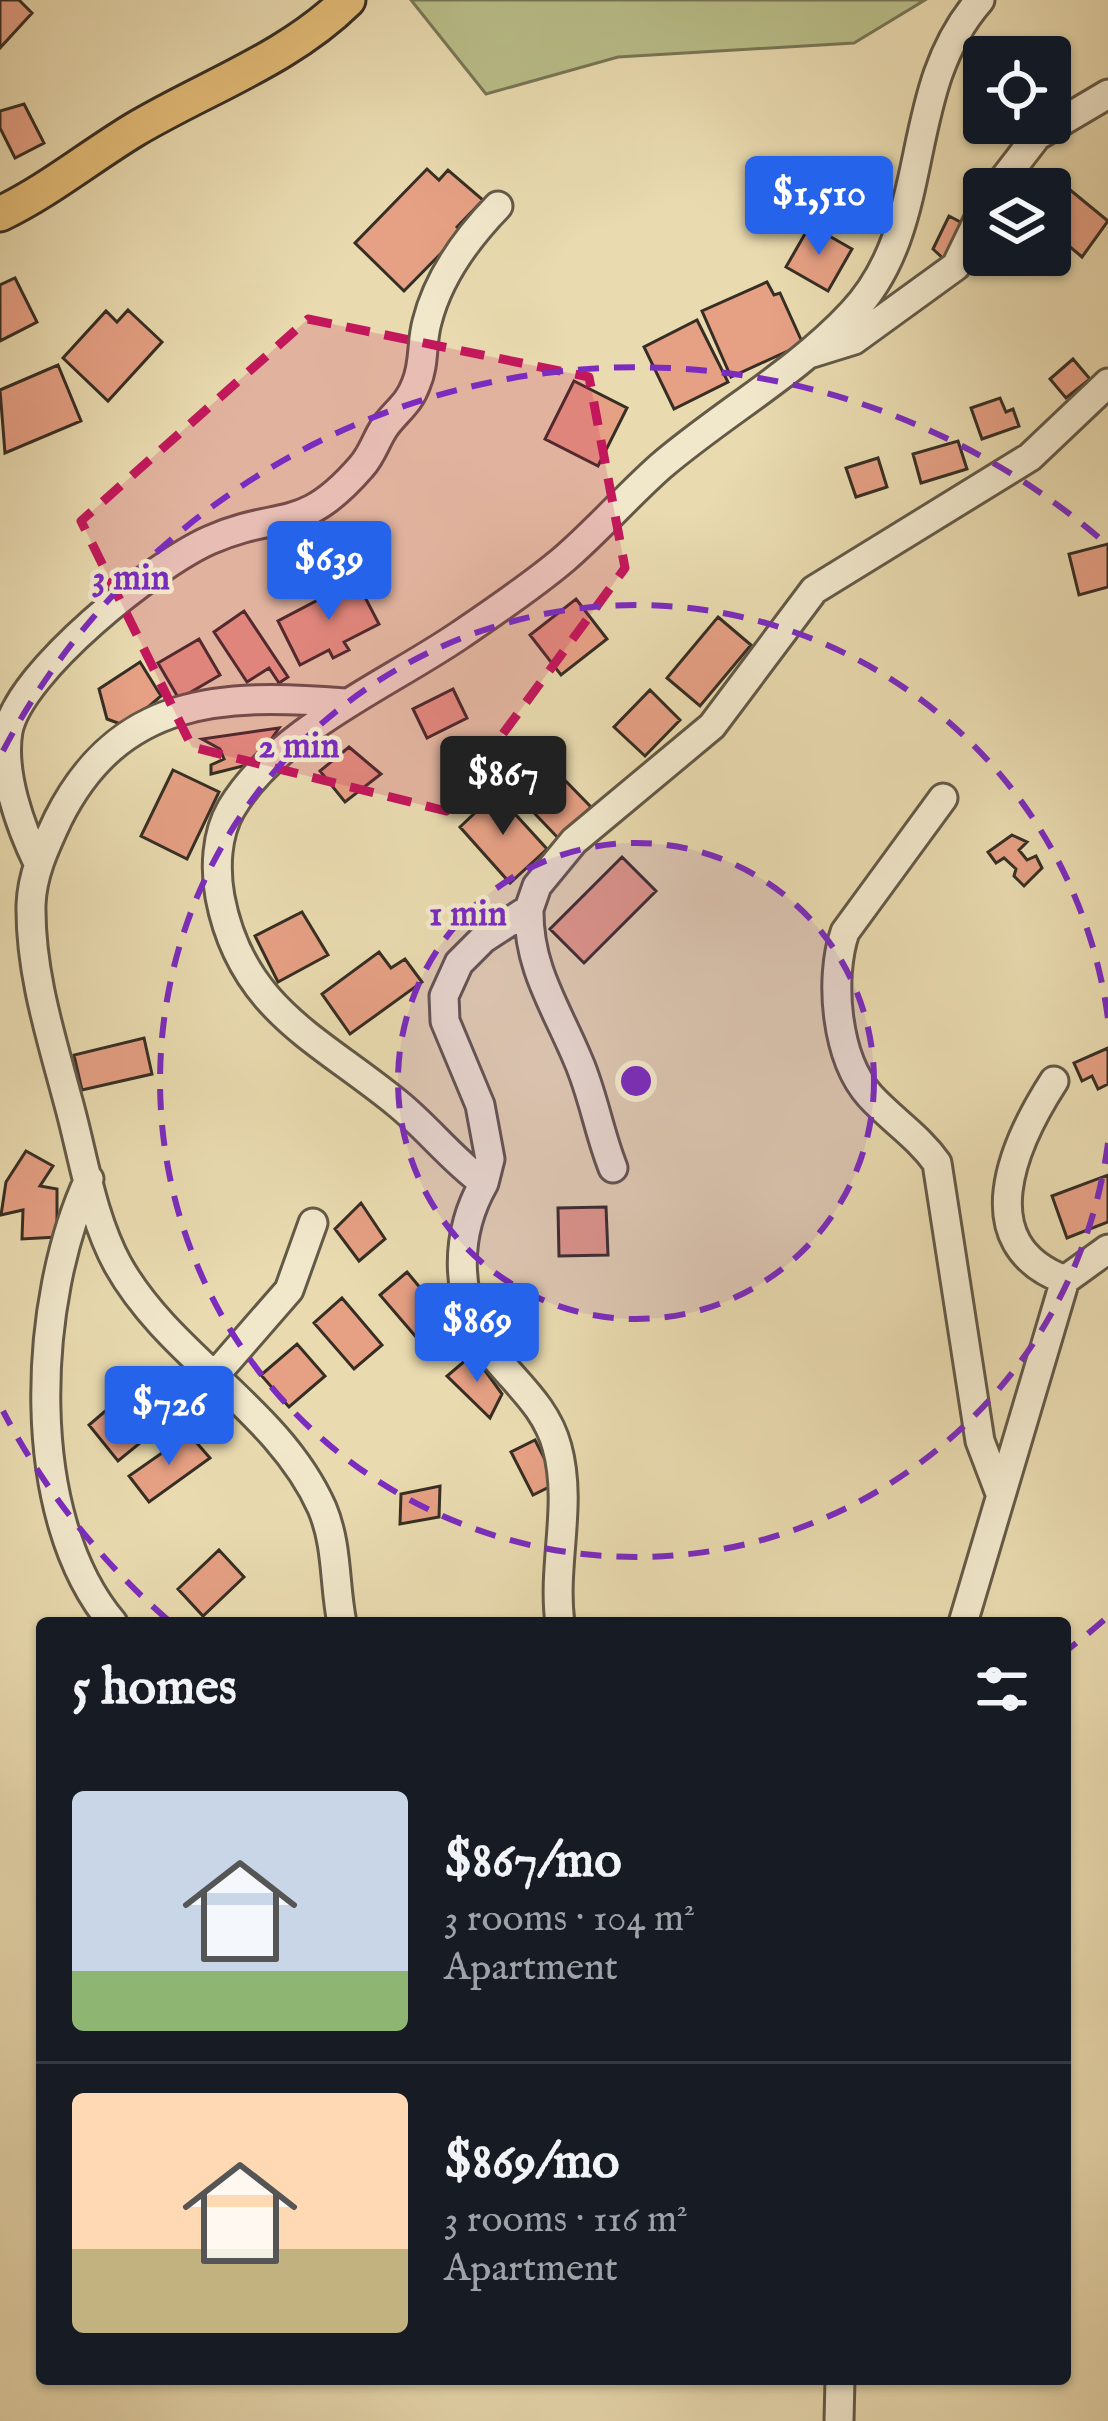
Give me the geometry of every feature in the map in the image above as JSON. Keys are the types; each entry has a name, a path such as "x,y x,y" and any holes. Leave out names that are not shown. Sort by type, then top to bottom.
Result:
{"main road":[{"path":"0,214 37,197 136,129 285,51 348,0"}],"street":[{"path":"484,1183 396,1102 285,1020 250,976 228,929 218,857 230,811 273,762 345,703 433,654 550,570 663,465 808,354 852,314 886,268 907,216 931,85 980,0"},
{"path":"1012,168 1036,136 1108,94"},
{"path":"38,863 21,821 7,754 15,710 88,625 175,562 226,534 281,524 321,508 346,485 410,399 425,357 426,323 454,260 498,206"},
{"path":"808,354 844,346 956,266 963,252"},
{"path":"613,1168 580,1063 544,996 528,938 529,909 538,886 574,841 712,726 814,590 1030,457 1108,383"},
{"path":"342,1617 338,1570 320,1504 276,1439 166,1329 118,1265 89,1179 36,964 31,900 38,863 81,774 107,746 140,727 228,702 345,703"},
{"path":"943,798 845,932 838,953 839,1000 851,1067 867,1093 923,1142 938,1163 980,1442 999,1492"},
{"path":"529,909 483,939 459,962 444,996 445,1022 483,1119 490,1159 463,1229 464,1292 490,1350 536,1402 556,1443 562,1482 555,1583 559,1617"},
{"path":"1054,1082 1018,1142 1007,1210 1028,1259 1039,1270 1065,1280"},
{"path":"89,1179 60,1253 50,1364 51,1476 59,1524 78,1572 109,1617"},
{"path":"215,1375 289,1290 313,1223"},
{"path":"965,1617 1065,1280 1108,1249"},
{"path":"839,2421 840,2385"}],"highlighted area":[{"path":"308,319 589,377 625,568 446,811 192,747 81,521"}],"green space":[{"path":"411,0 925,0 854,43 618,57 486,94"}],"building":[{"path":"0,0 19,0 32,13 0,48"},
{"path":"24,104 44,143 15,158 0,128 0,111"},
{"path":"427,169 439,180 448,170 483,200 457,227 462,232 404,291 355,243"},
{"path":"1071,191 1108,221 1082,257 1071,248"},
{"path":"888,196 898,213 884,221 875,204"},
{"path":"949,216 963,223 948,263 933,249"},
{"path":"810,225 852,249 828,291 786,267"},
{"path":"15,278 37,322 0,341 0,285"},
{"path":"767,282 774,295 780,293 803,344 731,377 702,311"},
{"path":"128,310 162,342 108,401 63,358 106,311 117,322"},
{"path":"697,320 728,382 674,409 644,347"},
{"path":"1073,359 1090,379 1066,398 1050,379"},
{"path":"58,365 81,421 5,453 0,390"},
{"path":"574,381 627,408 598,466 545,439"},
{"path":"1000,398 1006,412 1013,409 1019,426 982,439 971,408"},
{"path":"958,441 967,469 921,483 913,454"},
{"path":"878,458 887,487 856,497 846,468"},
{"path":"1108,544 1108,587 1079,595 1069,554"},
{"path":"356,580 379,624 344,642 349,650 333,658 329,650 300,665 278,621"},
{"path":"576,599 607,639 561,675 530,635"},
{"path":"244,611 288,677 279,683 269,668 247,682 214,632"},
{"path":"718,617 751,645 700,706 667,678"},
{"path":"199,639 220,675 179,699 158,663"},
{"path":"140,662 161,696 126,726 107,719 99,689"},
{"path":"453,689 467,718 427,738 413,709"},
{"path":"650,690 680,720 645,756 614,727"},
{"path":"279,728 255,763 211,774 211,765 224,759 220,749 202,739"},
{"path":"349,747 381,774 345,802 320,771"},
{"path":"551,766 591,807 558,838 519,797"},
{"path":"173,770 219,792 187,859 141,836"},
{"path":"496,793 547,849 510,883 460,827"},
{"path":"1012,835 1027,842 1019,850 1027,860 1036,856 1042,868 1024,886 1014,876 1016,869 1004,858 996,863 988,852"},
{"path":"622,857 656,891 584,963 550,929"},
{"path":"302,912 328,955 278,982 255,936"},
{"path":"379,952 391,968 405,959 422,982 350,1034 322,994"},
{"path":"144,1038 152,1074 82,1090 74,1055"},
{"path":"1108,1048 1108,1084 1098,1089 1092,1076 1082,1081 1074,1063"},
{"path":"26,1151 53,1166 40,1186 57,1189 57,1237 22,1239 23,1210 1,1215 6,1182"},
{"path":"1108,1175 1108,1222 1067,1238 1052,1196"},
{"path":"361,1203 385,1239 359,1261 335,1229"},
{"path":"606,1207 608,1255 559,1256 558,1208"},
{"path":"407,1272 443,1315 417,1338 380,1295"},
{"path":"342,1298 382,1345 354,1369 314,1323"},
{"path":"297,1344 325,1376 289,1407 261,1375"},
{"path":"473,1354 502,1394 490,1418 447,1376"},
{"path":"137,1384 167,1421 118,1461 89,1425"},
{"path":"189,1434 210,1458 149,1502 129,1476"},
{"path":"535,1440 557,1483 533,1495 511,1452"},
{"path":"440,1486 439,1517 400,1524 401,1494"},
{"path":"219,1550 244,1577 203,1616 178,1589"}]}
